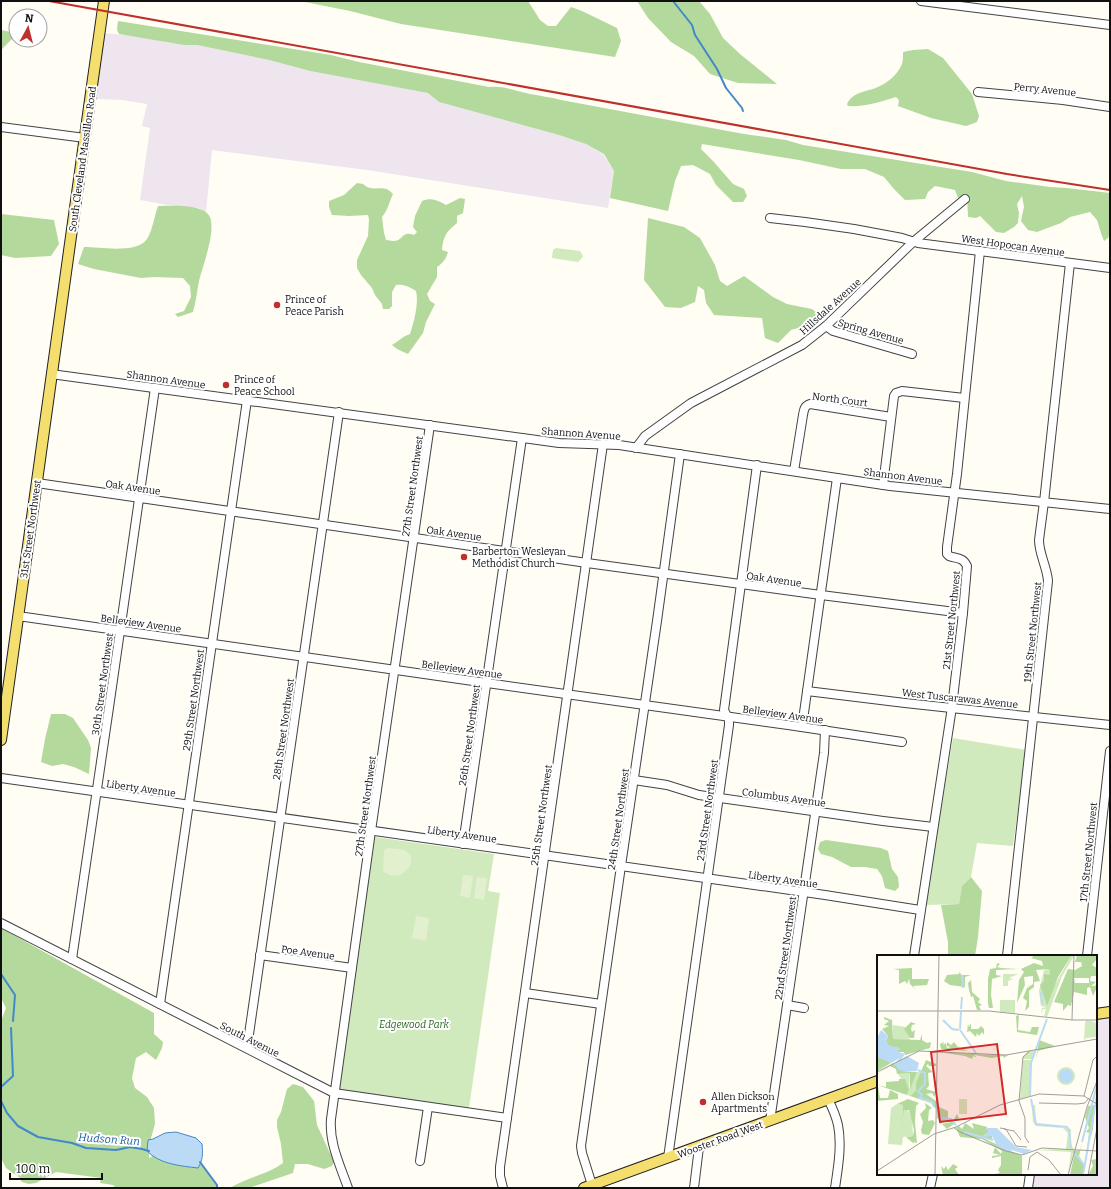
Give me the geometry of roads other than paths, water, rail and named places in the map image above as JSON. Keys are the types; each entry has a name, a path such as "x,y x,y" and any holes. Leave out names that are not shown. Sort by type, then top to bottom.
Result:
{"main road":[{"name":"South Cleveland Massillon Road","path":"59,318 104,1"},
{"name":"31st Street Northwest","path":"1,740 59,318"},
{"path":"1097,1014 1110,1012"},
{"name":"Wooster Road West","path":"588,1187 877,1081"}],"street":[{"path":"921,1 944,2 1110,25"},
{"name":"Perry Avenue","path":"978,92 1110,107"},
{"path":"1,127 85,138"},
{"name":"Hillsdale Avenue","path":"636,448 645,436 691,403 802,345 826,326 913,242 965,199"},
{"name":"West Hopocan Avenue","path":"770,218 854,229 902,238 913,242 1110,268"},
{"name":"21st Street Northwest","path":"914,955 952,707 963,613 967,566 966,562 962,558 948,556 947,547 980,251"},
{"name":"19th Street Northwest","path":"1007,955 1048,580 1048,574 1039,545 1070,263"},
{"name":"Spring Avenue","path":"826,326 833,331 912,354"},
{"name":"Shannon Avenue","path":"52,374 559,443 583,445 603,444 636,448 883,485 1110,509"},
{"name":"30th Street Northwest","path":"72,959 155,388"},
{"path":"883,485 891,417 896,393 902,390 964,398"},
{"name":"29th Street Northwest","path":"160,1004 247,400"},
{"name":"North Court","path":"794,471 803,415 807,404 891,417"},
{"name":"28th Street Northwest","path":"247,1048 339,412"},
{"name":"27th Street Northwest","path":"348,1188 332,1142 330,1134 330,1119 430,425"},
{"name":"26th Street Northwest","path":"463,844 522,438"},
{"name":"25th Street Northwest","path":"503,1188 500,1170 603,444"},
{"name":"24th Street Northwest","path":"588,1187 581,1146 680,454"},
{"name":"23rd Street Northwest","path":"668,1158 729,725 729,720 724,710 757,465"},
{"path":"802,727 837,478"},
{"name":"Oak Avenue","path":"37,483 587,563 963,613"},
{"name":"Belleview Avenue","path":"18,616 902,742"},
{"name":"West Tuscarawas Avenue","path":"807,690 1110,725"},
{"name":"22nd Street Northwest","path":"770,1120 824,753 826,730"},
{"name":"17th Street Northwest","path":"1087,955 1110,751"},
{"name":"Liberty Avenue","path":"1,778 920,910"},
{"name":"Columbus Avenue","path":"634,780 667,785 699,795 933,827"},
{"name":"South Avenue","path":"1,923 334,1093 507,1118"},
{"name":"Poe Avenue","path":"260,955 352,968"},
{"path":"525,994 601,1004"},
{"path":"787,1005 804,1008"},
{"path":"828,1099 836,1117 838,1127 839,1153 835,1188"},
{"path":"420,1161 428,1107"},
{"path":"694,1188 699,1146"},
{"path":"930,1188 932,1175"},
{"path":"1028,1188 1030,1175"}],"water":[{"path":"176,1132 196,1138 202,1144 201,1162 198,1168 164,1162 147,1151 148,1140 165,1133"}],"waterway":[{"path":"673,1 692,25 695,35 717,69 726,88 743,111"},
{"name":"Hudson Run","path":"1,974 15,995 13,1021"},
{"name":"Hudson Run","path":"1,1087 13,1076 11,1028"},
{"name":"Hudson Run","path":"1,1101 7,1113 18,1126 38,1137 72,1143 86,1148 116,1150 130,1147 149,1151"},
{"name":"Hudson Run","path":"200,1162 217,1185 217,1188"}],"railway":[{"path":"49,1 1007,174 1110,190"}],"place":[{"name":"Prince of Peace Parish","path":"277,305"},
{"name":"Prince of Peace School","path":"226,385"},
{"name":"Barberton Wesleyan Methodist Church","path":"464,557"},
{"name":"Allen Dickson Apartments","path":"703,1102"}],"park label":[{"name":"Edgewood Park","path":"414,1024"}]}
